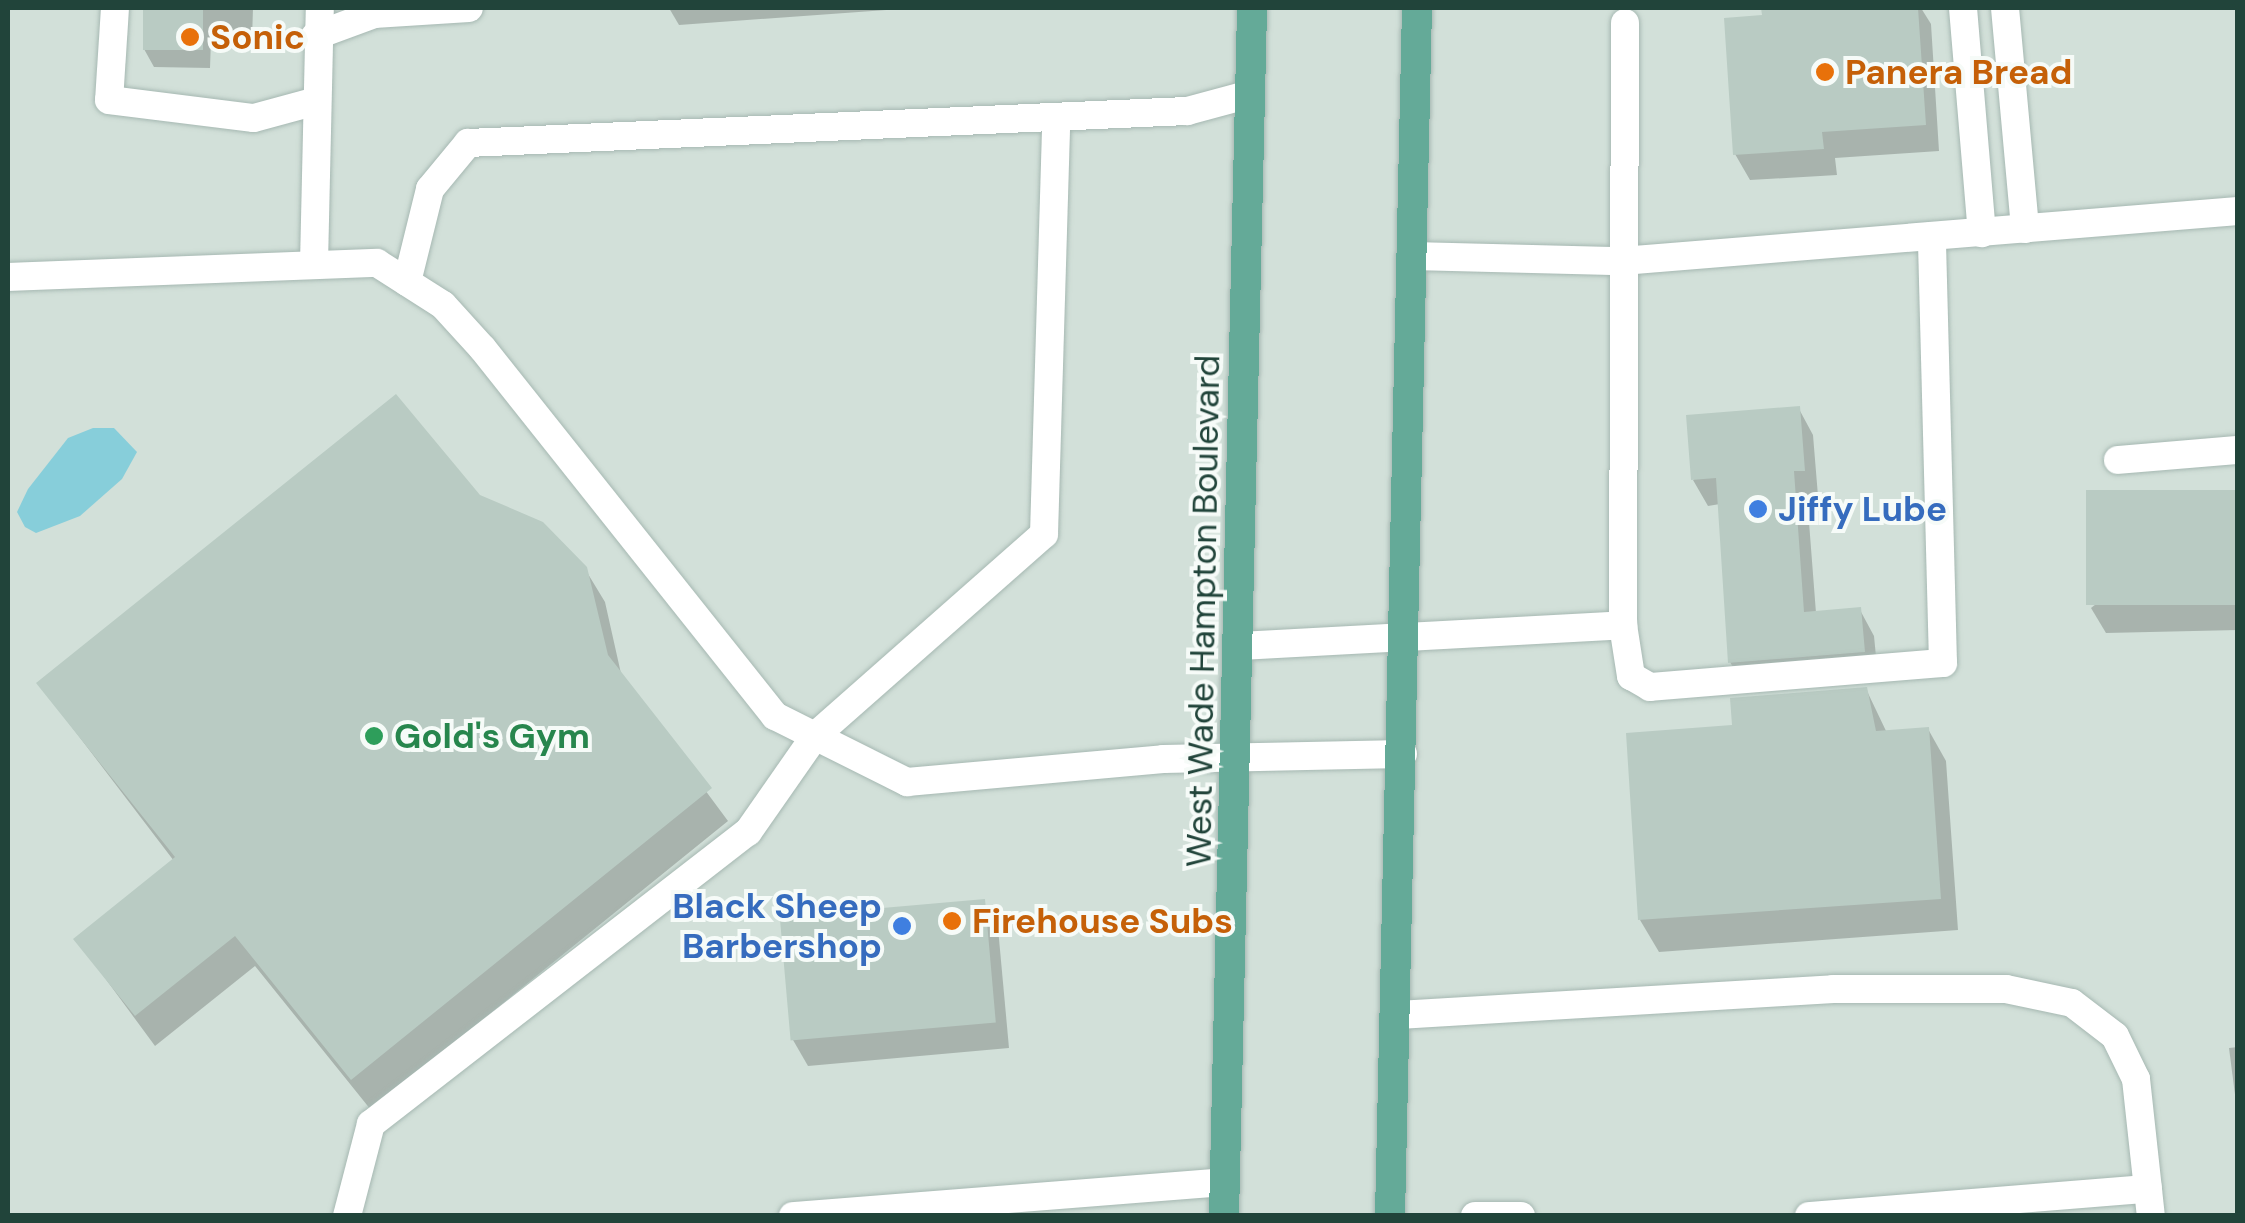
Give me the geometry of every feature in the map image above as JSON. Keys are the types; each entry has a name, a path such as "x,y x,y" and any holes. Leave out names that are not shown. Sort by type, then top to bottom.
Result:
{"main road":[{"name":"West Wade Hampton Boulevard","path":"1224,1216 1238,757 1252,8"},
{"path":"1390,1216 1398,1016 1417,8"}],"lane":[{"path":"114,8 109,100 254,118 314,102"},
{"path":"314,264 315,36 320,8"},
{"path":"315,36 374,14 469,8"},
{"path":"1964,8 1982,233"},
{"path":"2005,8 2025,229"},
{"path":"1624,22 1623,625 1631,676 1650,687 1944,663 1932,236"},
{"path":"408,282 430,189 468,142 1187,111 1250,94"},
{"path":"347,1216 371,1124 748,832 815,736 1044,534 1056,119"},
{"path":"1412,256 1622,260 2238,212"},
{"path":"8,277 377,263 408,282 482,349 775,716 907,782 1238,757 1403,754"},
{"path":"2118,460 2238,450"},
{"path":"1240,646 1405,644 1623,625"},
{"path":"1398,1016 1833,989 2006,989 2072,1003 2115,1036 2136,1079 2149,1202 1809,1216"},
{"path":"793,1216 1226,1182"},
{"path":"1475,1216 1521,1216"}],"shaded area":[{"path":"8,8 2237,8 2237,1215 8,1215"}],"water":[{"path":"93,428 114,428 137,452 122,479 80,516 36,533 25,527 17,512 28,489 68,438"}],"building":[{"path":"143,8 203,8 203,50 143,50"},
{"name":"Panera Bread","path":"1761,8 1918,8 1926,125 1822,132 1824,149 1733,155 1724,18 1762,15"},
{"name":"Gold's Gym","path":"396,394 480,495 543,522 587,567 608,655 712,788 351,1080 235,936 135,1016 73,939 175,857 36,683"},
{"name":"Jiffy Lube","path":"1800,406 1805,471 1794,471 1804,612 1861,607 1865,652 1728,663 1716,478 1691,480 1686,415"},
{"path":"2086,490 2238,490 2238,605 2086,605"},
{"path":"1867,687 1876,731 1929,727 1941,899 1638,920 1626,733 1732,725 1730,698"},
{"path":"985,899 996,1023 791,1040 780,917"}],"place":[{"name":"Sonic","path":"190,37"},
{"name":"Panera Bread","path":"1825,72"},
{"name":"Jiffy Lube","path":"1758,509"},
{"name":"Gold's Gym","path":"374,736"},
{"name":"Firehouse Subs","path":"952,921"},
{"name":"Black Sheep Barbershop","path":"902,926"}]}
